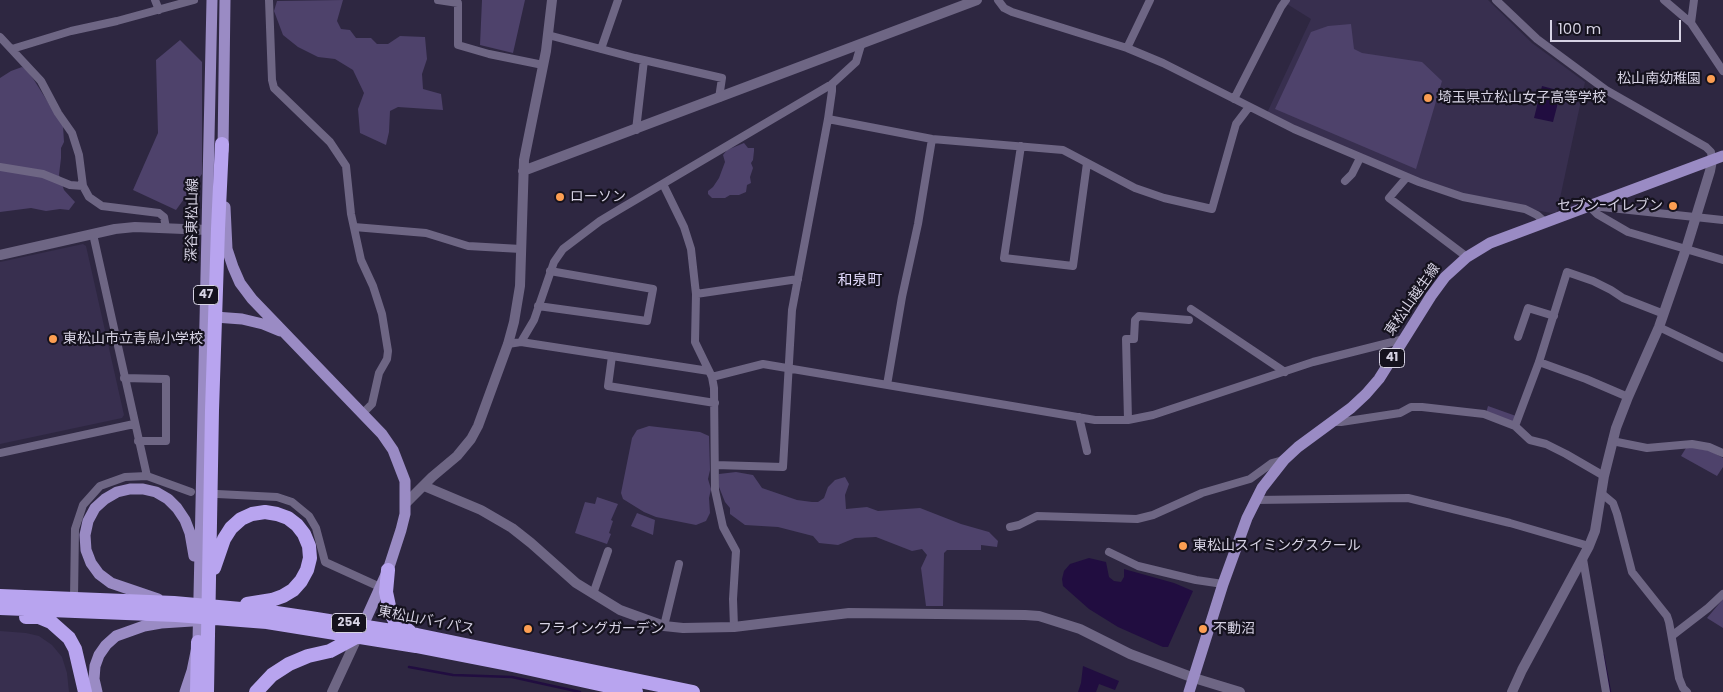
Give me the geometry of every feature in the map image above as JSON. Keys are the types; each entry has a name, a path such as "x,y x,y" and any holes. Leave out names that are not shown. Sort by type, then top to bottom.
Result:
{"highway":[{"path":"197,692 203,641 222,144"},
{"path":"204,591 224,539 231,528 241,519 252,514 265,512 288,518 297,525 304,534 309,546 310,558 308,570 294,590 272,600 219,607"},
{"path":"388,570 386,592 390,611 398,624 417,635"},
{"name":"東松山バイパス","path":"0,596 174,603 263,611 636,692"},
{"name":"東松山バイパス","path":"0,608 229,618 417,635 692,692"},
{"path":"0,615 39,617 61,629 75,649 85,692"},
{"path":"256,692 272,674 289,664 308,656 330,652 360,631"},
{"path":"203,641 207,692"}],"main road":[{"name":"深谷東松山線","path":"204,591 212,0"},
{"name":"47","path":"225,0 222,144 226,227 228,249 233,267 240,283 252,299 364,413 382,434 397,458 405,481 405,514 401,530 388,570 360,631"},
{"name":"東松山越生線","path":"1189,692 1223,584 1255,500 1270,476 1284,460 1366,394 1379,379 1445,277 1467,257 1490,243 1723,156"},
{"name":"47","path":"215,317 242,319 263,324 286,334"},
{"path":"174,603 131,591 111,583 99,574 91,563 86,550 85,535 88,521 95,508 104,499 117,492 143,489 156,492 168,499 185,520 204,591"},
{"path":"97,692 94,679 97,660 106,645 116,636 161,623 229,618"},
{"path":"185,692 203,641"}],"street":[{"path":"155,0 158,10"},
{"path":"12,49 71,31 194,0"},
{"path":"269,0 272,80 274,88 330,142 346,166 354,227 361,260 373,286 382,314 388,351 387,358 376,381 372,404 364,413"},
{"path":"438,0 458,3 458,45 543,65"},
{"path":"405,504 457,456 472,439 508,344 517,305 523,171 543,65 552,0"},
{"path":"601,49 618,0"},
{"path":"951,0 960,7"},
{"path":"523,171 977,0"},
{"path":"998,0 1004,8 1012,12 1127,48 1189,75 1249,107 1360,158 1439,189 1525,209 1537,215 1545,222"},
{"path":"1127,48 1150,0"},
{"path":"1234,99 1286,0"},
{"path":"1496,0 1536,39 1606,90 1706,146 1711,152 1712,160 1664,314 1628,397 1612,441 1589,546 1512,692"},
{"path":"1664,0 1691,23 1723,71"},
{"path":"1691,23 1694,0"},
{"path":"548,35 722,78 719,98"},
{"path":"0,36 41,81 58,113 72,133 79,155 82,186 89,197 102,206 159,213 164,217 166,228"},
{"path":"521,342 534,320 554,262 563,249 606,217 832,84 856,62 861,45"},
{"path":"636,130 644,60"},
{"path":"715,465 783,466 792,310 828,119 832,84"},
{"path":"828,119 932,139 1063,150 1135,188 1164,198 1212,209 1236,124 1249,107"},
{"path":"886,385 918,224 932,139"},
{"path":"1021,146 1004,258 1073,266 1087,163"},
{"path":"1345,181 1352,174 1360,158"},
{"path":"0,167 43,174 70,185 82,186"},
{"path":"1407,177 1389,198 1467,257"},
{"path":"663,184 684,227 691,249 696,294 695,342 710,374 715,403 715,490 721,520 736,551 733,599 734,627"},
{"path":"1588,205 1723,220"},
{"path":"1588,205 1597,214 1628,232 1723,260"},
{"path":"0,255 115,229 135,227 208,230"},
{"path":"354,227 434,235 468,246 521,249"},
{"path":"93,234 147,476"},
{"path":"538,306 647,321 653,289 550,272"},
{"path":"1515,426 1539,362 1567,272 1593,281 1623,298 1664,314"},
{"path":"696,294 798,279"},
{"path":"1518,337 1528,308 1554,316"},
{"path":"1191,309 1285,372"},
{"path":"1128,420 1126,339 1134,338 1135,320 1139,316 1189,320"},
{"path":"1659,326 1723,358"},
{"path":"508,344 521,342 710,374 759,364 1095,420 1128,420 1153,415 1313,362 1404,339"},
{"path":"612,356 608,386 715,403"},
{"path":"1539,362 1628,397"},
{"path":"124,378 166,379 166,440 138,440"},
{"path":"1332,422 1400,413 1411,408 1422,407 1484,414 1515,426 1530,440 1546,444 1604,476"},
{"path":"1079,417 1087,451"},
{"path":"0,453 134,424"},
{"path":"1612,441 1647,448 1682,444 1701,445 1723,453"},
{"path":"1010,527 1019,525 1037,516 1137,518 1153,515 1202,493 1250,479 1272,463 1284,460"},
{"path":"74,598 75,529 83,505 100,486 111,480 125,477 147,476 191,492"},
{"path":"424,486 481,510 512,528 576,582 620,610 664,626 696,628 734,627 849,614 1025,614 1039,616 1080,629 1130,654 1194,678 1240,692"},
{"path":"1601,493 1613,503 1632,572 1667,616 1673,634 1679,678 1687,692"},
{"path":"217,494 277,497 292,502 309,516 316,528 326,562 380,587"},
{"path":"1255,500 1408,498 1510,523 1589,546"},
{"path":"593,594 608,551"},
{"path":"1109,552 1138,566 1196,580 1223,584"},
{"path":"1583,559 1606,692"},
{"path":"664,626 679,564"},
{"path":"1673,634 1708,608 1723,594"},
{"path":"332,692 360,631"}],"shaded area":[{"path":"343,0 337,21 341,29 350,30 356,38 371,38 377,44 388,44 400,36 425,37 427,59 422,74 423,89 441,94 443,110 398,107 390,111 386,145 360,133 358,109 364,93 353,70 335,59 318,57 298,47 283,35 274,11 277,1"},
{"path":"482,0 525,0 513,53 480,45"},
{"name":"埼玉県立松山女子高等学校","path":"1290,0 1488,0 1532,43 1585,82 1557,212 1551,213 1498,203 1425,182 1267,113 1311,19 1287,4"},
{"path":"1351,24 1354,49 1362,53 1422,62 1442,81 1416,169 1275,109 1311,32 1328,26"},
{"path":"180,40 202,62 202,174 176,210 133,190 158,133 156,60"},
{"path":"22,67 27,70 34,80 63,126 64,142 61,148 59,175 64,190 75,202 69,210 46,211 31,208 0,212 0,78"},
{"path":"1542,86 1561,91 1553,122 1534,118"},
{"path":"744,143 748,148 754,148 751,163 753,168 750,177 751,183 747,185 746,192 739,195 730,195 725,198 712,198 708,191 719,178 725,162 723,155 727,150"},
{"name":"東松山市立青鳥小学校","path":"83,244 86,246 124,415 122,418 0,444 0,262"},
{"path":"1488,406 1516,416 1510,422 1486,413"},
{"path":"649,426 700,432 709,436 710,470 708,479 711,489 709,498 710,513 706,521 696,525 656,517 623,499 621,493 632,438 637,430"},
{"path":"1686,448 1711,451 1723,458 1723,467 1717,476 1681,456"},
{"path":"736,472 753,475 762,488 797,500 812,502 818,502 824,498 828,487 835,480 845,477 849,484 845,495 846,509 867,507 878,511 920,508 961,524 989,532 998,541 997,547 981,545 981,550 947,550 944,553 943,606 926,606 921,568 927,555 922,549 912,551 876,537 855,538 838,545 819,543 813,536 778,527 745,525 730,514 730,508 725,502 719,487 719,474"},
{"path":"597,497 618,504 611,520 613,521 609,533 611,534 607,544 575,533 585,502 595,504"},
{"path":"637,513 655,520 653,535 631,526"},
{"path":"1089,558 1106,562 1109,577 1114,581 1121,582 1124,577 1124,569 1174,583 1193,591 1168,647 1163,647 1118,627 1089,609 1063,586 1064,571 1070,564"},
{"path":"1723,599 1723,628 1707,618"},
{"path":"0,631 39,636 52,645 62,657 67,673 69,692 0,692"},
{"path":"1083,666 1119,681 1115,690 1099,684 1096,692 1078,692"}],"waterway":[{"path":"1603,655 1610,692"},
{"path":"409,667 453,675 512,677 580,692"}],"place":[{"name":"松山南幼稚園","path":"1711,79"},
{"name":"埼玉県立松山女子高等学校","path":"1428,98"},
{"name":"ローソン","path":"560,197"},
{"name":"セブン-イレブン","path":"1673,206"},
{"name":"東松山市立青鳥小学校","path":"53,339"},
{"name":"東松山スイミングスクール","path":"1183,546"},
{"name":"フライングガーデン","path":"528,629"},
{"name":"不動沼","path":"1203,629"}],"district":[{"name":"和泉町","path":"860,281"}]}
